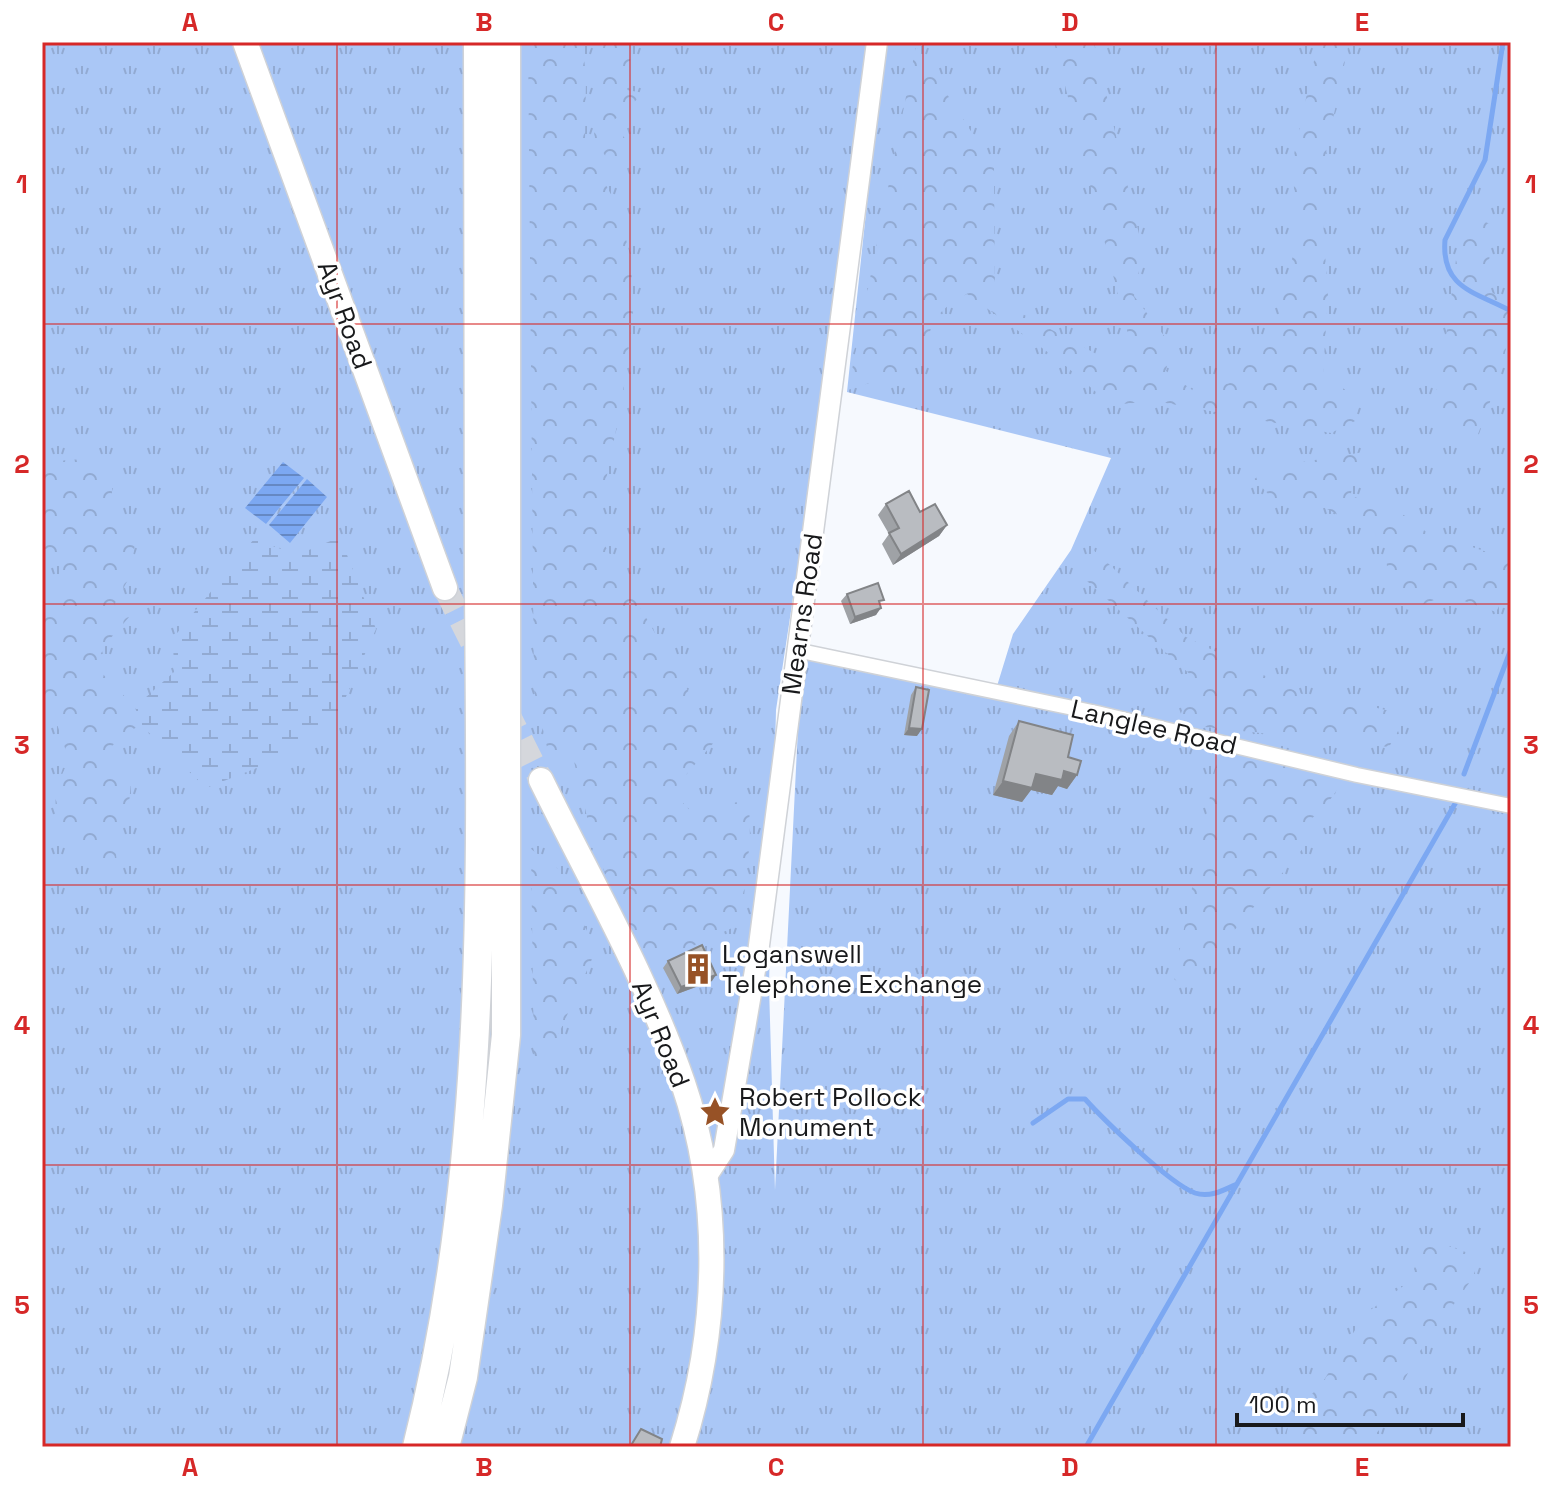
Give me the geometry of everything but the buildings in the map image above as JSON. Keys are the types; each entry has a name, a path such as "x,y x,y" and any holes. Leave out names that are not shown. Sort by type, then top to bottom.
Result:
{"highway":[{"path":"417,1447 437,1368 462,1197 477,1026 481,755 478,42"},
{"path":"445,1447 465,1362 488,1205 506,1035 506,42"}],"main road":[{"name":"Ayr Road","path":"245,42 445,588"},
{"name":"Ayr Road","path":"541,780 658,1020 684,1085 705,1179 712,1236 710,1315 696,1403 682,1447"}],"street":[{"name":"Mearns Road","path":"705,1179 724,1150 758,953 877,42"},
{"name":"Langlee Road","path":"796,650 1097,713 1357,775 1511,806"}],"green space":[{"path":"42,42 869,42 820,420 776,710 769,986 775,1190 802,648 997,686 1013,634 1071,550 1111,458 847,392 884,42 1511,42 1511,1447 42,1447"},
{"path":"528,42 582,42 586,75 585,145 617,206 631,258 633,312 623,395 596,530 716,740 672,791 697,818 749,797 750,840 741,924 648,964 595,851 573,757 552,769 534,690"},
{"path":"600,42 632,42 627,90 644,93 613,121 630,146 611,164 595,141 592,113 600,95"},
{"path":"1054,42 1094,42 1143,251 1134,296 1171,345 1166,371 1195,392 1230,383 1274,335 1298,234 1292,164 1318,42 1349,42 1320,181 1328,296 1323,373 1360,401 1355,421 1331,433 1155,401 1111,405 1060,361 967,294 947,307 934,322 928,340 927,364 848,390 916,46 994,167 995,299 1124,369 1128,334"},
{"path":"1462,213 1493,225 1486,288 1511,306 1503,362 1472,451 1434,401 1442,368"},
{"path":"1364,452 1350,496 1396,511 1416,523 1434,540 1457,542 1511,560 1511,583 1496,612 1447,595 1408,610 1389,594 1385,540 1323,507 1274,500 1254,479 1278,466"},
{"path":"83,459 112,485 117,524 136,539 129,578 114,605 130,616 109,640 94,665 135,707 141,725 124,734 107,751 109,764 131,782 128,814 109,836 116,852 117,867 103,875 56,813 55,789 69,760 57,724 42,714 42,617 61,586 61,562 42,546 42,462"},
{"path":"340,537 376,629 333,726 277,760 206,788 141,725 135,707 174,672 173,638 254,539 297,555"},
{"path":"1094,550 1186,637 1320,703 1360,704 1390,711 1402,724 1389,747 1177,724 1194,678 1077,572"},
{"path":"1220,746 1344,780 1325,807 1311,819 1310,840 1186,988 1174,979"},
{"path":"531,849 558,869 596,950 544,1067 534,1060"},
{"path":"1440,1243 1474,1255 1478,1263 1472,1279 1420,1351 1402,1384 1394,1412 1365,1447 1284,1447 1291,1411 1319,1388 1365,1314 1406,1284 1425,1248"}],"shaded area":[{"path":"283,462 304,478 266,524 245,508"},
{"path":"307,479 327,497 290,543 269,525"}],"waterway":[{"path":"1503,42 1485,160 1445,240 1445,256 1449,269 1463,287 1511,311"},
{"path":"1464,774 1511,649"},
{"path":"1086,1447 1456,802"},
{"path":"1033,1123 1068,1099 1085,1099 1138,1150 1184,1187 1206,1195 1237,1184"}],"tunnel":[{"path":"445,588 480,658"},
{"path":"505,708 541,780"}],"place":[{"name":"Loganswell Telephone Exchange","path":"698,969"},
{"name":"Robert Pollock Monument","path":"715,1112"}]}
